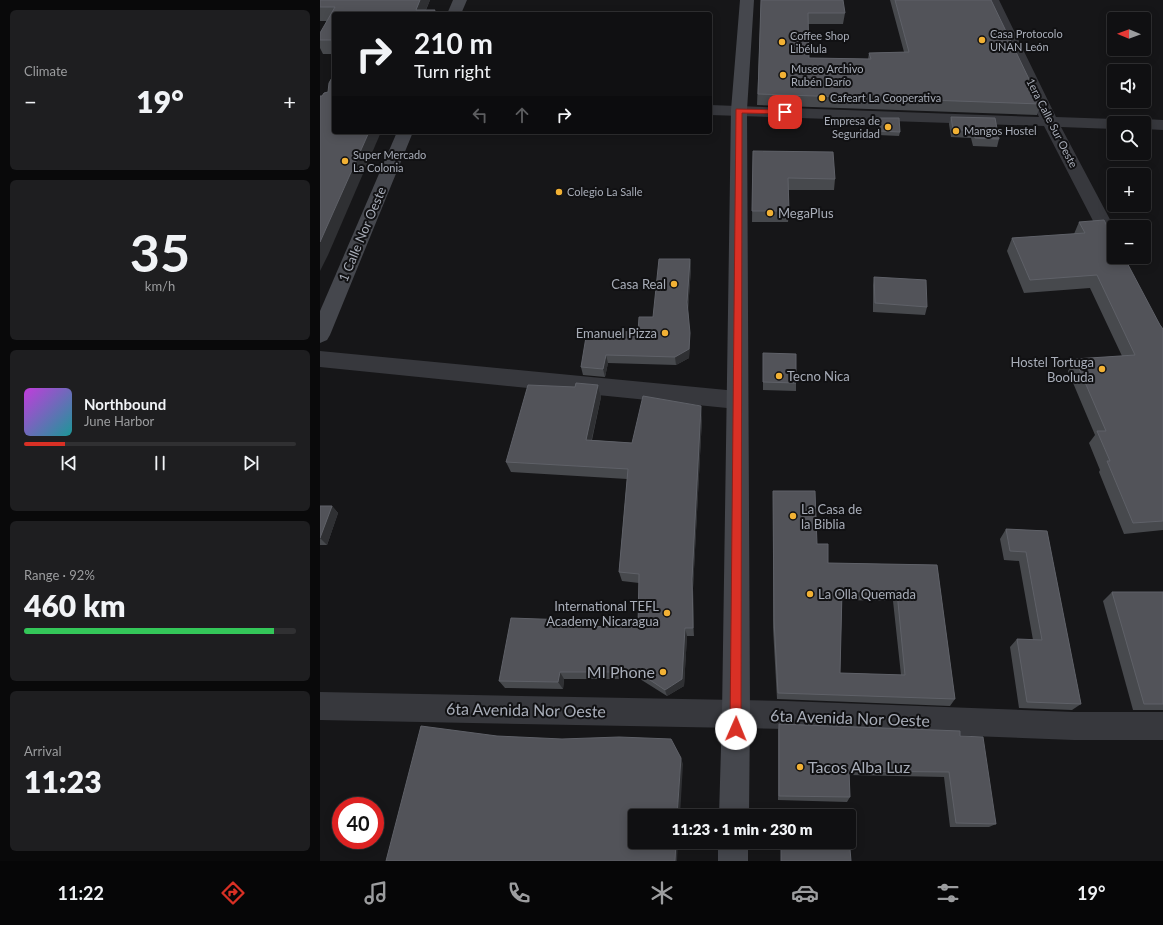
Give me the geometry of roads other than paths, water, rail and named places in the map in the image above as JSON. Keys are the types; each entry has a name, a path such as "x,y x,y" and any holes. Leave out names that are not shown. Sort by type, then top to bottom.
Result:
{"street":[{"path":"455,12 460,0"},
{"path":"734,809 736,714 739,110 746,0"},
{"name":"1era Calle Sur Oeste","path":"992,0 1050,122 1107,231"},
{"path":"712,110 1107,124"},
{"path":"1151,124 1163,125"},
{"name":"1 Calle Nor Oeste","path":"320,335 404,134"},
{"path":"320,359 737,400"},
{"name":"6ta Avenida Nor Oeste","path":"320,706 839,716 1074,726 1163,726"},
{"path":"733,849 733,861"}],"place":[{"name":"Casa Protocolo UNAN León","path":"982,40"},
{"name":"Coffee Shop Libélula","path":"782,42"},
{"name":"Museo Archivo Rubén Darío","path":"783,75"},
{"name":"Cafeart La Cooperativa","path":"822,98"},
{"name":"Empresa de Seguridad","path":"888,127"},
{"name":"Mangos Hostel","path":"956,131"},
{"name":"Super Mercado La Colonia","path":"345,161"},
{"name":"Colegio La Salle","path":"559,192"},
{"name":"MegaPlus","path":"770,213"},
{"name":"Casa Real","path":"674,284"},
{"name":"Emanuel Pizza","path":"665,333"},
{"name":"Hostel Tortuga Booluda","path":"1102,369"},
{"name":"Tecno Nica","path":"779,376"},
{"name":"La Casa de la Biblia","path":"793,516"},
{"name":"La Olla Quemada","path":"810,594"},
{"name":"International TEFL Academy Nicaragua","path":"667,613"},
{"name":"MI Phone","path":"663,672"},
{"name":"Tacos Alba Luz","path":"800,767"}]}
